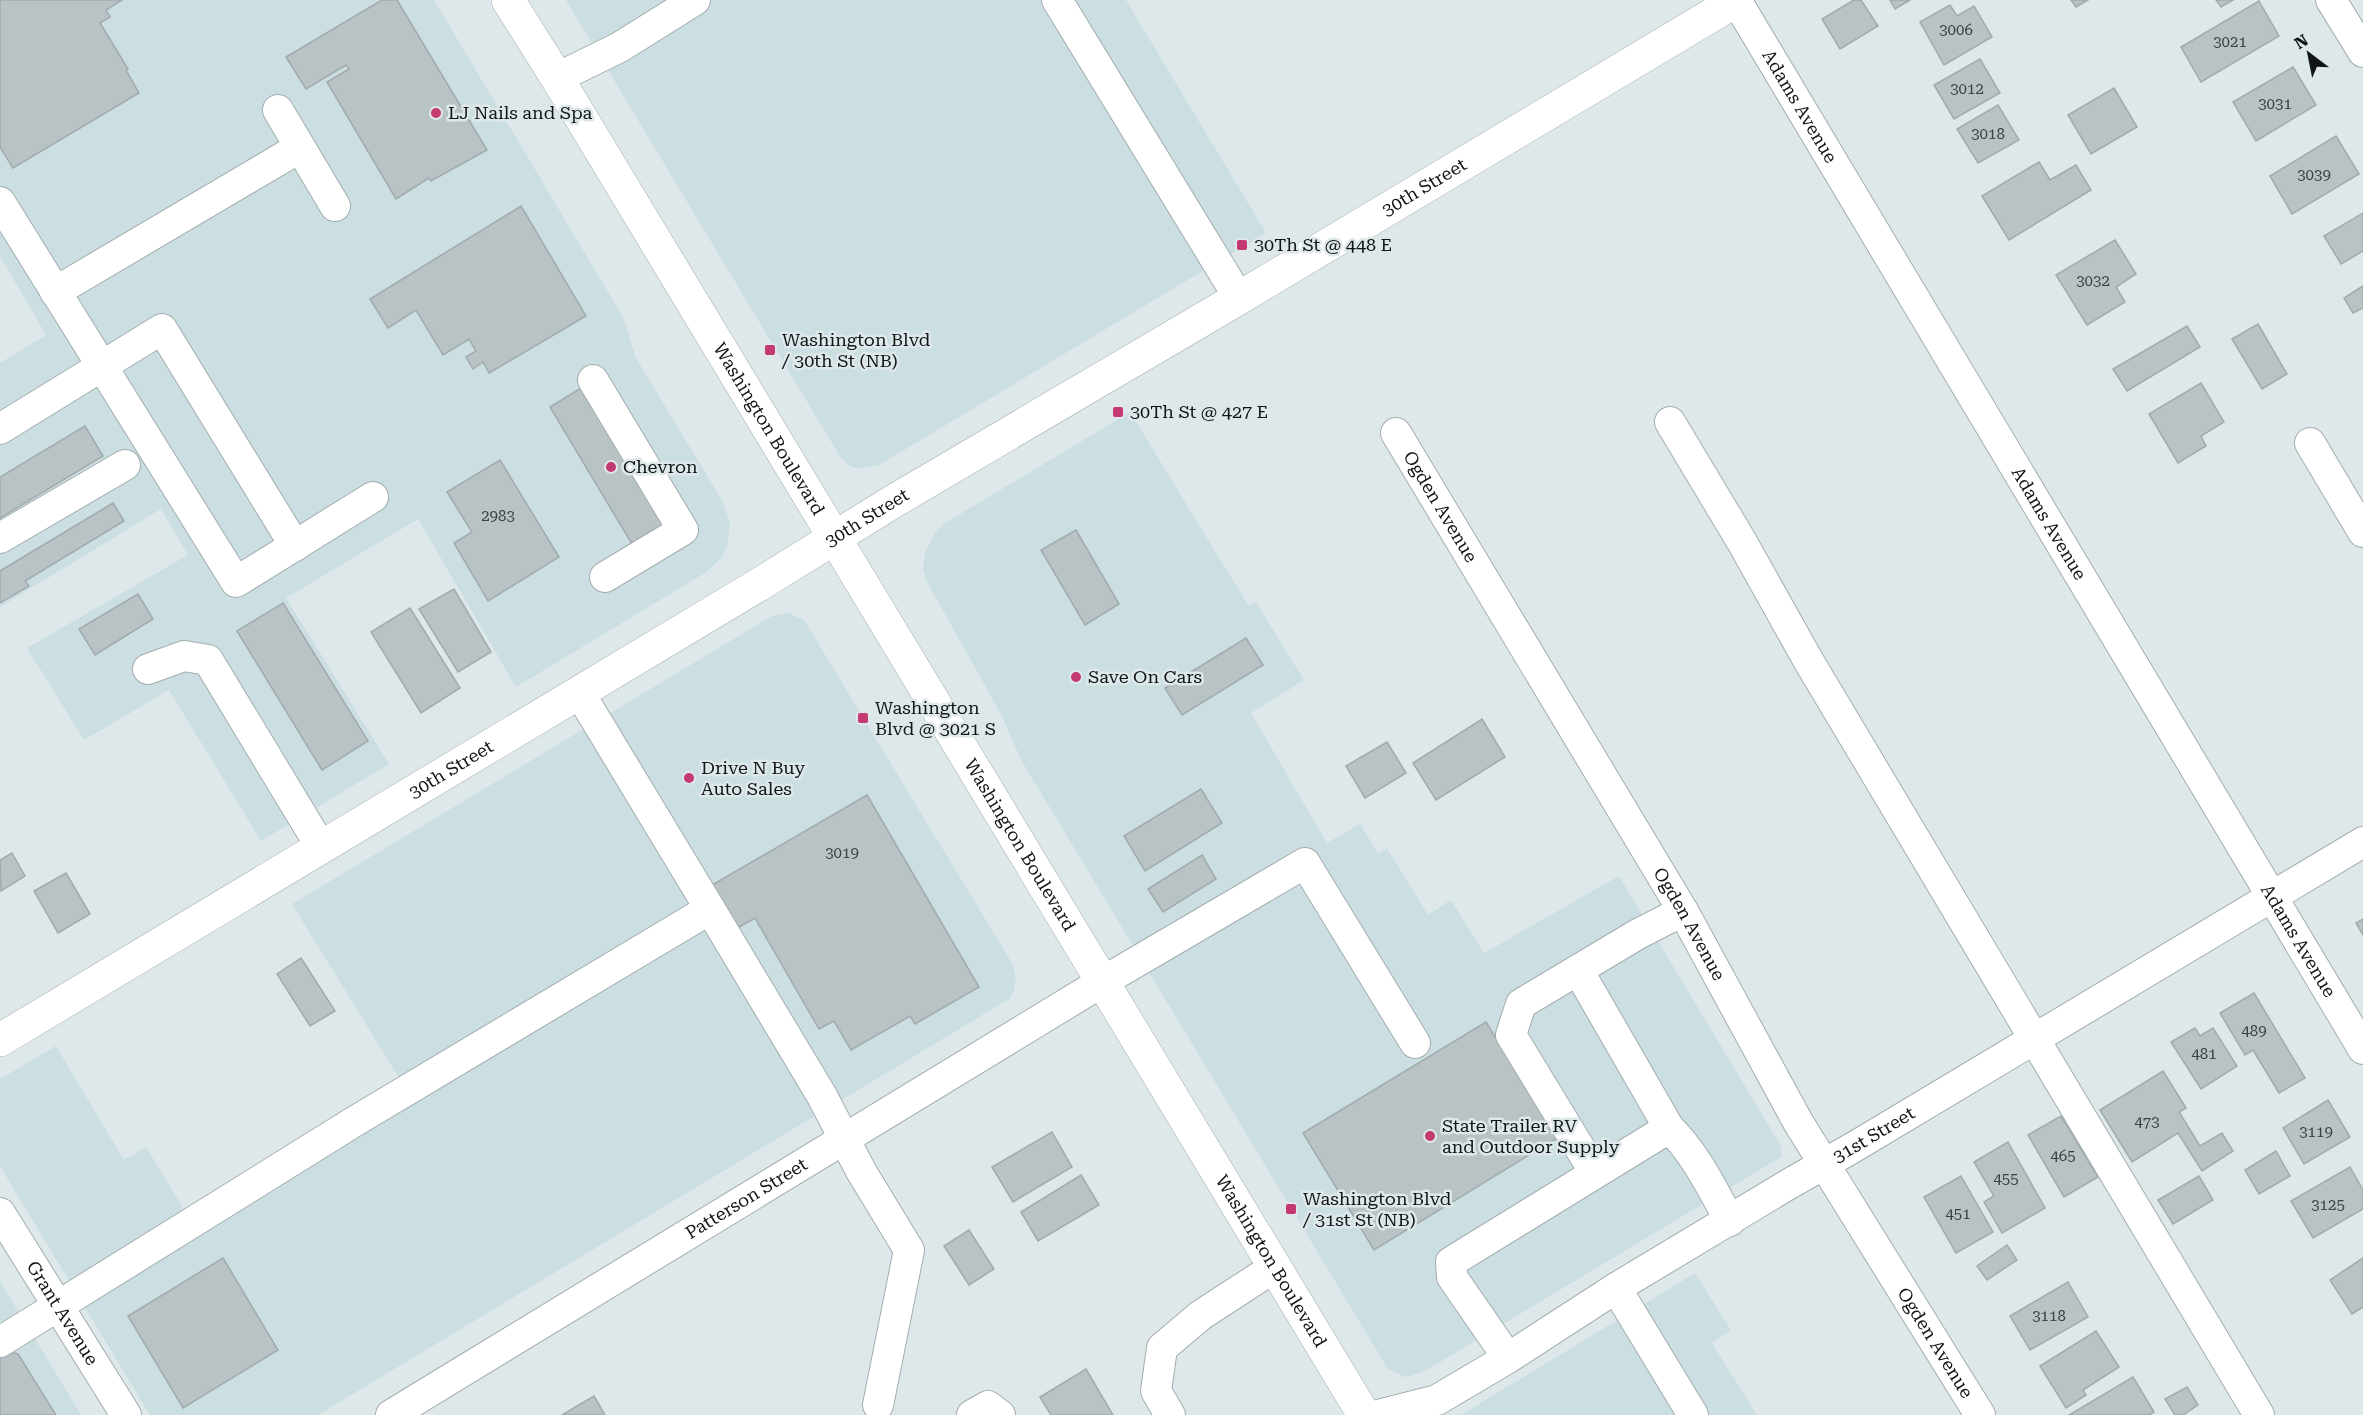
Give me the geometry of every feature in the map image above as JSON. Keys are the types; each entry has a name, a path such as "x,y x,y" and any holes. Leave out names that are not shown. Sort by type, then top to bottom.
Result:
{"main road":[{"name":"Washington Boulevard","path":"508,0 1364,1415"},
{"name":"30th Street","path":"0,1040 1736,0"}],"street":[{"path":"557,78 620,47 695,0"},
{"path":"1057,0 1239,298"},
{"name":"Adams Avenue","path":"1736,0 2363,1049"},
{"path":"2331,0 2363,52"},
{"path":"278,110 335,207"},
{"path":"55,292 299,148"},
{"path":"0,202 236,582 373,497"},
{"path":"0,429 162,329 295,546"},
{"path":"593,380 683,530 605,577"},
{"path":"1670,422 1742,542 1808,660 2259,1415"},
{"name":"Ogden Avenue","path":"1396,433 1683,911 1798,1122 1980,1415"},
{"path":"2310,443 2363,532"},
{"path":"0,538 125,465"},
{"path":"148,669 184,656 208,660 321,847"},
{"path":"579,692 822,1096 843,1140 909,1250 875,1412"},
{"name":"31st Street","path":"1378,1415 1437,1400 1508,1358 1616,1288 2363,842"},
{"name":"Patterson Street","path":"391,1415 1102,982 1305,863 1415,1042"},
{"path":"0,1342 352,1123 710,909"},
{"path":"1595,1173 1511,1035 1521,1004 1638,934 1683,911"},
{"path":"1578,970 1669,1128 1682,1140 1730,1221"},
{"path":"1508,1358 1452,1277 1451,1262 1669,1128"},
{"name":"Grant Avenue","path":"0,1213 126,1415"},
{"path":"1170,1415 1156,1391 1162,1348 1201,1316 1275,1268"},
{"path":"1616,1288 1693,1415"},
{"path":"972,1415 988,1406 1000,1415"}],"shaded area":[{"path":"0,0 434,0 623,317 636,358 723,502 730,523 727,547 722,557 705,573 516,687 418,519 286,598 389,764 261,841 169,690 84,740 27,648 188,555 161,509 0,607 0,363 46,335 0,256"},
{"path":"566,0 1126,0 1266,233 879,465 858,469 850,466 841,458"},
{"path":"1130,412 1248,605 1256,602 1304,680 1251,713 1327,843 1360,824 1378,853 1387,848 1428,915 1451,900 1484,953 1619,876 1781,1146 1781,1157 1425,1371 1414,1375 1405,1377 1388,1369 1021,760 1002,716 926,580 923,569 925,552 935,533 945,523"},
{"path":"788,613 804,620 1013,965 1016,978 1014,991 1009,999 318,1415 150,1415 0,1166 0,1079 56,1046 124,1160 146,1147 185,1211 401,1081 292,904 772,616"},
{"path":"1695,1273 1731,1330 1712,1343 1757,1415 1461,1415"},
{"path":"0,1281 81,1415 0,1415"}],"building":[{"path":"0,0 122,0 106,10 110,17 100,23 128,69 126,70 139,93 13,168 0,147"},
{"path":"382,0 397,0 487,150 431,181 429,178 396,199 327,82 349,69 346,65 306,89 286,57"},
{"path":"1854,0 1861,0 1878,26 1840,49 1822,19"},
{"path":"1890,0 1910,0 1895,9"},
{"path":"2071,0 2088,0 2076,7"},
{"path":"2216,0 2233,0 2221,7"},
{"path":"2259,1 2279,36 2201,82 2181,47"},
{"path":"1950,5 1957,16 1974,6 1992,37 1944,65 1920,22"},
{"path":"1980,59 2000,93 1954,119 1934,85"},
{"path":"2293,67 2316,105 2256,141 2233,102"},
{"path":"2114,88 2137,127 2091,154 2068,115"},
{"path":"1998,105 2019,140 1978,163 1957,129"},
{"path":"2336,136 2359,174 2292,214 2270,176"},
{"path":"2039,162 2050,180 2076,165 2091,190 2009,240 1982,196"},
{"path":"521,206 586,316 489,373 483,362 473,369 466,357 476,351 469,339 443,355 416,310 388,328 370,299"},
{"path":"2363,213 2363,251 2341,264 2324,236"},
{"path":"2115,240 2136,274 2116,287 2125,302 2087,325 2056,275"},
{"path":"2363,286 2363,308 2353,313 2344,298"},
{"path":"2258,324 2287,374 2262,389 2232,339"},
{"path":"2187,326 2200,347 2127,391 2113,369"},
{"path":"2201,383 2224,422 2201,436 2206,446 2178,463 2149,414"},
{"name":"Chevron","path":"586,385 672,526 635,549 550,407"},
{"path":"85,426 103,456 0,518 0,477"},
{"path":"500,460 559,557 488,601 454,543 472,532 447,492"},
{"path":"113,503 124,521 25,581 29,586 0,603 0,571"},
{"path":"1076,530 1119,604 1085,625 1041,550"},
{"path":"454,589 491,652 458,672 419,609"},
{"path":"138,594 153,619 95,655 79,629"},
{"path":"283,603 368,741 322,770 237,631"},
{"path":"410,608 460,688 421,713 371,632"},
{"path":"1246,638 1263,665 1182,715 1165,688"},
{"path":"1482,719 1505,757 1436,800 1413,763"},
{"path":"1387,742 1406,773 1365,798 1346,766"},
{"path":"1201,789 1222,823 1145,871 1124,836"},
{"path":"867,795 979,987 915,1024 910,1016 851,1050 834,1021 819,1029 755,918 732,931 707,888"},
{"path":"12,853 25,876 1,891 0,860"},
{"path":"1202,855 1216,879 1163,912 1148,889"},
{"path":"66,873 90,914 58,933 34,891"},
{"path":"2363,919 2363,935 2356,923"},
{"path":"301,958 335,1011 310,1026 277,974"},
{"path":"2254,993 2305,1078 2279,1093 2253,1050 2245,1055 2220,1013"},
{"name":"State Trailer RV and Outdoor Supply","path":"1486,1022 1557,1138 1374,1250 1303,1133"},
{"path":"2195,1028 2200,1036 2213,1028 2237,1066 2201,1089 2171,1042"},
{"path":"2163,1071 2186,1108 2179,1112 2200,1146 2222,1133 2233,1151 2202,1171 2178,1133 2132,1162 2100,1110"},
{"path":"2328,1100 2350,1137 2304,1164 2283,1128"},
{"path":"2061,1116 2098,1177 2064,1197 2028,1135"},
{"path":"1052,1132 1072,1167 1013,1202 992,1167"},
{"path":"2008,1142 2045,1208 2002,1233 1984,1202 1994,1196 1974,1162"},
{"path":"2276,1151 2290,1176 2259,1194 2245,1170"},
{"path":"2350,1167 2363,1190 2363,1209 2313,1238 2291,1201"},
{"path":"1081,1175 1099,1205 1038,1241 1021,1212"},
{"path":"1961,1176 1993,1232 1956,1253 1924,1197"},
{"path":"2199,1176 2213,1200 2173,1224 2158,1200"},
{"path":"969,1230 994,1269 969,1285 944,1246"},
{"path":"2007,1245 2017,1260 1987,1280 1977,1266"},
{"path":"223,1258 278,1350 183,1408 128,1316"},
{"path":"2363,1258 2363,1307 2352,1314 2330,1280"},
{"path":"2068,1282 2088,1317 2030,1350 2010,1316"},
{"path":"2096,1331 2119,1367 2083,1390 2086,1395 2066,1408 2040,1366"},
{"path":"4,1351 18,1354 56,1415 0,1415 0,1353"},
{"path":"1086,1369 1113,1415 1051,1415 1040,1397"},
{"path":"2133,1377 2154,1412 2149,1415 2069,1415"},
{"path":"2187,1387 2198,1405 2183,1415 2175,1415 2165,1399"},
{"path":"594,1396 605,1415 562,1415"}],"place":[{"name":"LJ Nails and Spa","path":"436,113"},
{"name":"30Th St @ 448 E","path":"1242,245"},
{"name":"Washington Blvd / 30th St (NB)","path":"770,350"},
{"name":"30Th St @ 427 E","path":"1118,412"},
{"name":"Chevron","path":"611,467"},
{"name":"Save On Cars","path":"1076,677"},
{"name":"Washington Blvd @ 3021 S","path":"863,718"},
{"name":"Drive N Buy Auto Sales","path":"689,778"},
{"name":"State Trailer RV and Outdoor Supply","path":"1430,1136"},
{"name":"Washington Blvd / 31st St (NB)","path":"1291,1209"}]}
